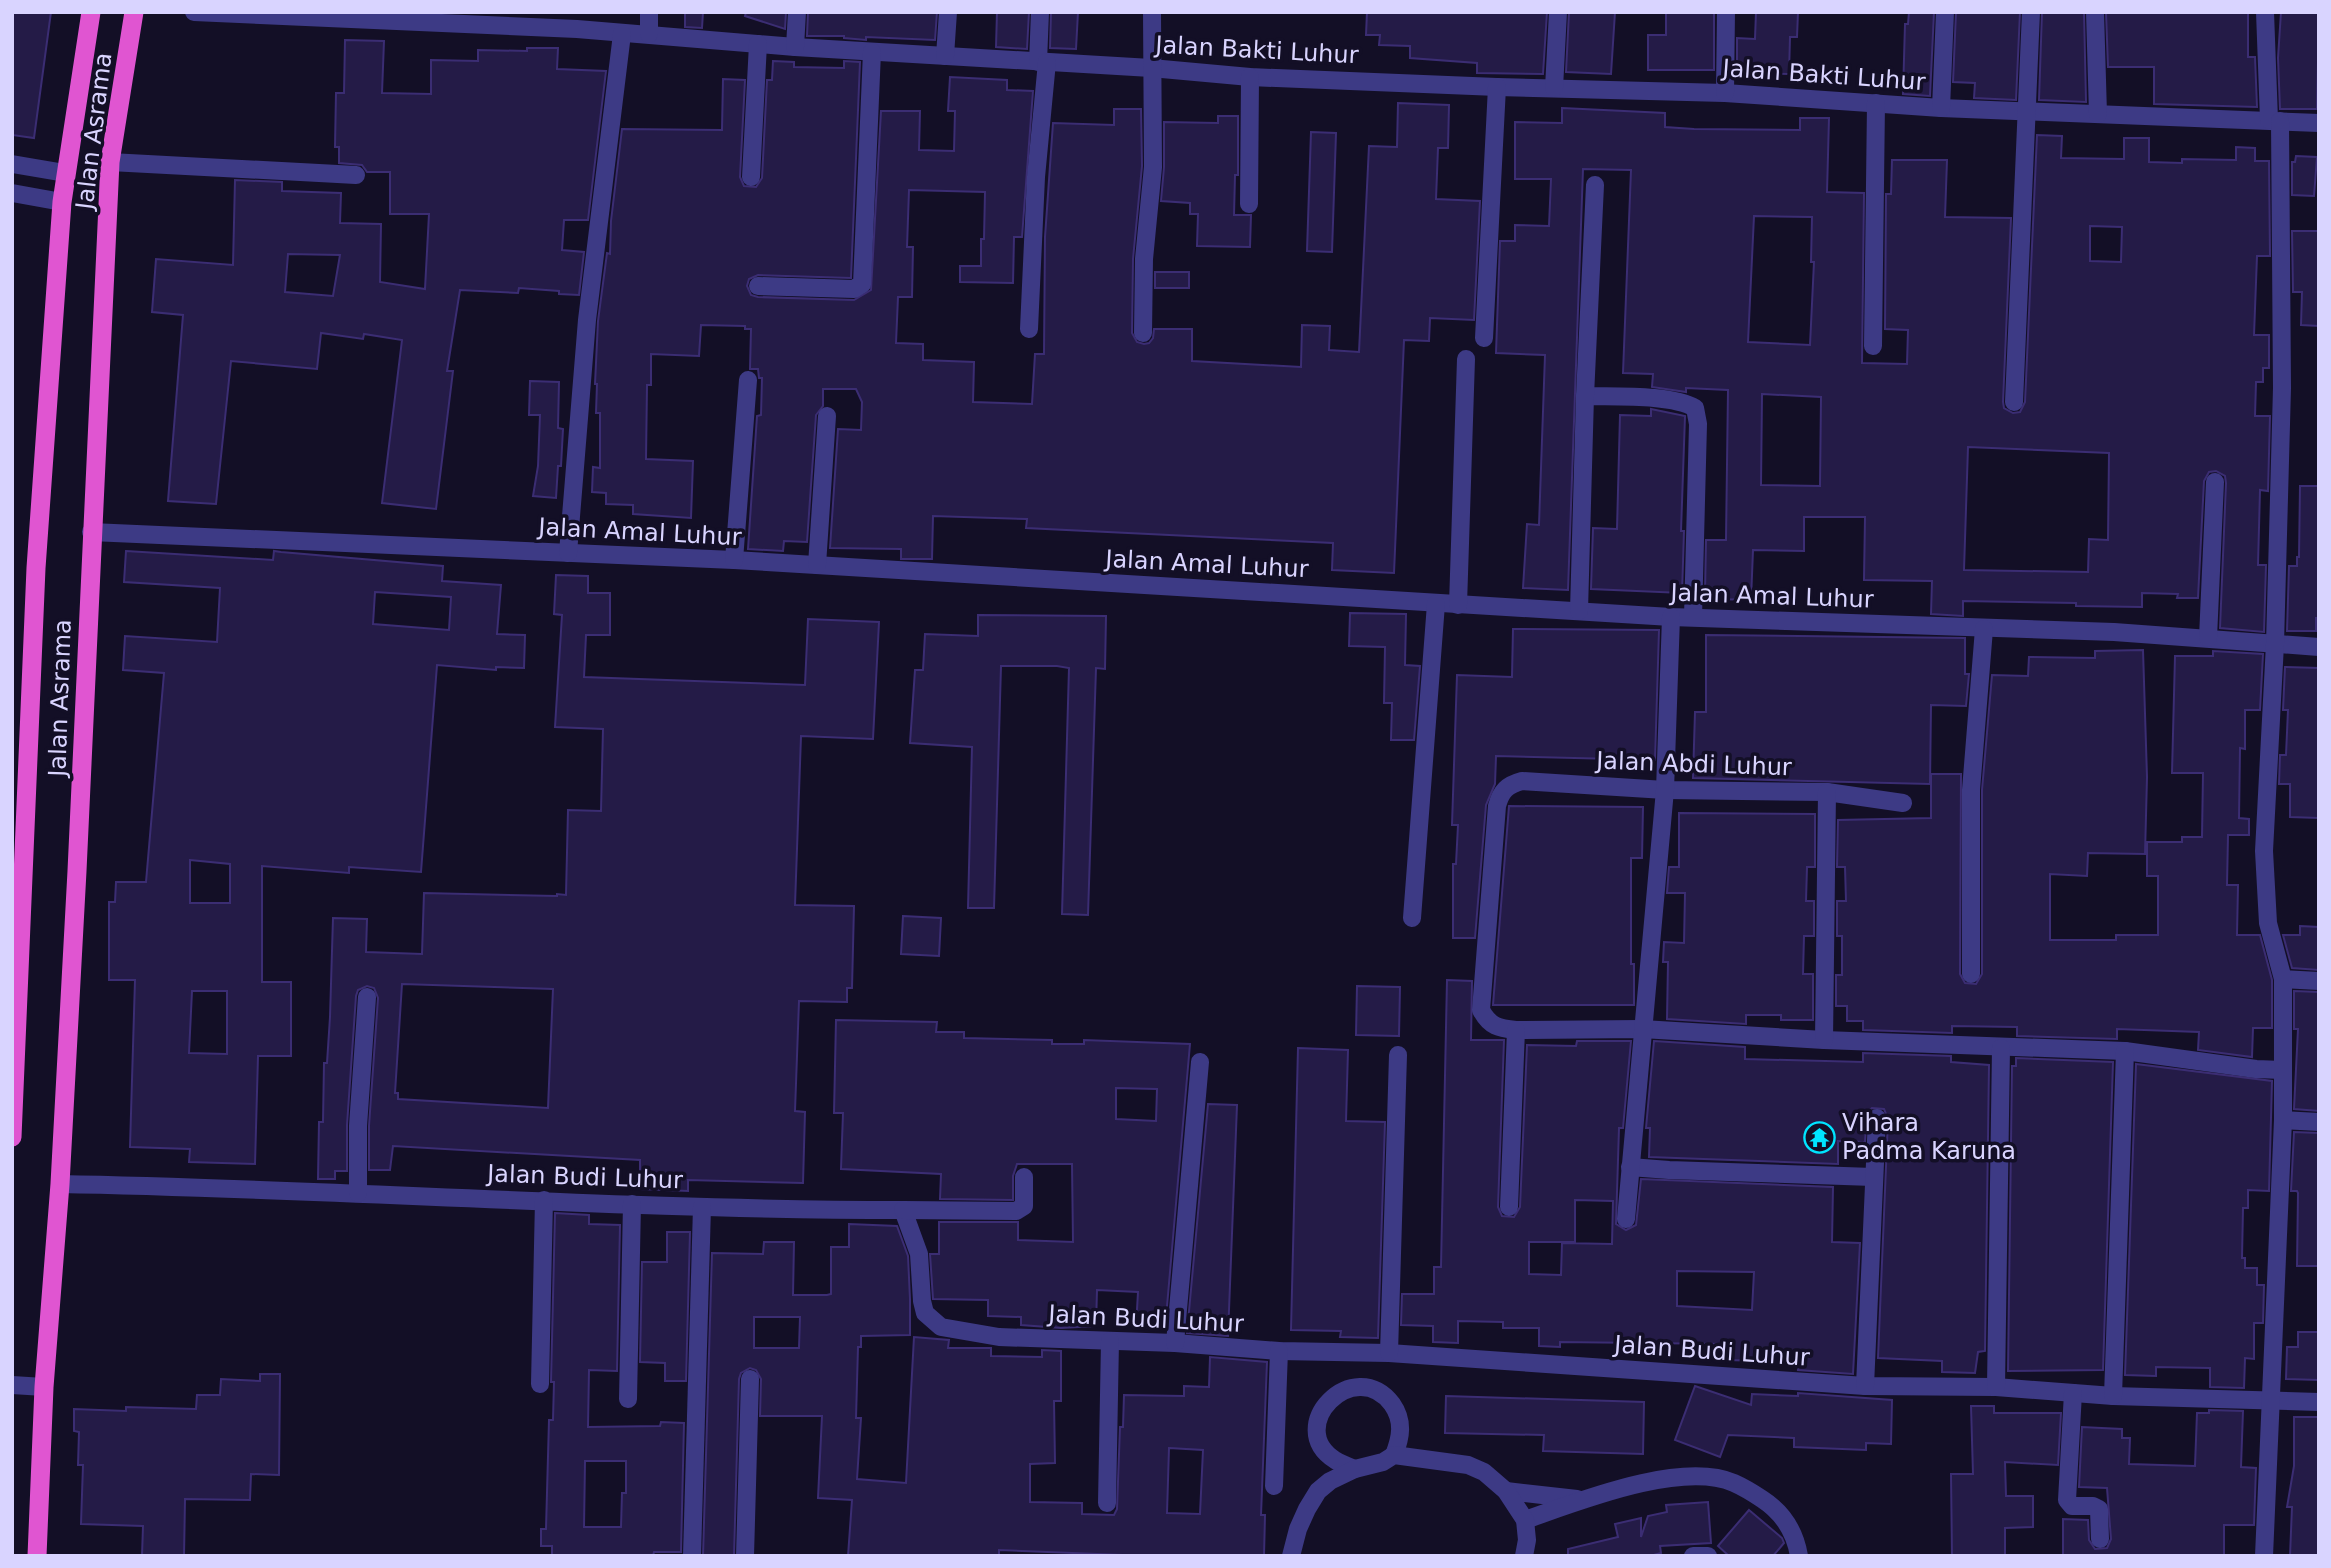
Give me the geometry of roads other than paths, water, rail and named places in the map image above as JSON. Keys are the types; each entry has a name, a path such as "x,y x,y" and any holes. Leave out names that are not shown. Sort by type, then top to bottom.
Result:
{"highway":[{"name":"Jalan Asrama","path":"12,1137 36,568 62,202 91,12"},
{"name":"Jalan Asrama","path":"37,1556 44,1388 60,1184 110,162 134,12"}],"street":[{"name":"Jalan Bakti Luhur","path":"194,12 576,29 795,47 1151,68 1250,77 1725,93 1941,108 2319,123"},
{"path":"649,12 649,34"},
{"path":"795,47 797,12"},
{"path":"945,56 948,12"},
{"path":"1029,329 1042,62 1040,12"},
{"path":"1143,333 1144,259 1153,167 1152,12"},
{"path":"1554,88 1558,12"},
{"path":"1725,93 1726,12"},
{"path":"1941,108 1945,12"},
{"path":"2014,402 2031,12"},
{"path":"2095,12 2098,114"},
{"path":"2264,1556 2283,1120 2283,979 2268,923 2264,851 2275,644 2282,388 2274,121 2265,12"},
{"path":"568,553 587,320 622,34"},
{"path":"751,177 758,44"},
{"path":"758,286 853,289 862,284 872,52"},
{"path":"1249,204 1250,77"},
{"path":"1484,338 1497,87"},
{"path":"1873,346 1876,103"},
{"path":"110,162 356,175"},
{"path":"12,164 65,173"},
{"path":"1579,611 1595,185"},
{"path":"12,192 62,202"},
{"path":"1458,605 1466,359"},
{"path":"734,560 748,380"},
{"path":"1585,396 1671,400 1686,402 1695,408 1698,424 1693,618"},
{"path":"817,565 827,416"},
{"path":"2208,638 2215,482"},
{"name":"Jalan Amal Luhur","path":"92,532 734,560 1671,617 2114,632 2319,647"},
{"path":"1412,918 1436,604"},
{"path":"1626,1219 1665,790 1671,617"},
{"path":"1971,974 1971,790 1984,629"},
{"name":"Jalan Abdi Luhur","path":"1516,1030 1498,1028 1491,1024 1481,1010 1497,806 1500,793 1511,784 1522,781 1665,790 1827,792 1903,803"},
{"path":"1824,1040 1827,792"},
{"path":"2283,979 2319,981"},
{"path":"358,1193 358,1126 367,997"},
{"path":"1510,1207 1516,1030 1642,1029 1824,1040 2125,1051 2256,1069 2282,1070"},
{"path":"1996,1388 2001,1048"},
{"path":"2113,1396 2125,1051"},
{"path":"1389,1353 1398,1055"},
{"path":"1175,1343 1200,1062"},
{"path":"1865,1387 1877,1118"},
{"path":"2283,1120 2319,1122"},
{"path":"1630,1167 1873,1177"},
{"path":"903,1210 1016,1211 1024,1206 1024,1177"},
{"name":"Jalan Budi Luhur","path":"60,1184 220,1187 702,1207 903,1210 919,1254 925,1313 942,1327 999,1337 1175,1343 1279,1351 1389,1353 1865,1387 1996,1388 2113,1396 2319,1402"},
{"path":"540,1384 544,1200"},
{"path":"628,1399 632,1204"},
{"path":"692,1556 702,1207"},
{"path":"1107,1503 1110,1341"},
{"path":"1274,1486 1279,1351"},
{"path":"746,1556 750,1379"},
{"path":"12,1385 44,1388"},
{"path":"1355,1469 1336,1461 1328,1454 1318,1432 1320,1412 1327,1402 1336,1394 1350,1388 1368,1388 1379,1392 1397,1412 1401,1432 1394,1455"},
{"path":"2073,1393 2067,1500 2072,1506 2093,1506 2099,1509 2100,1539"},
{"path":"1292,1556 1298,1529 1318,1491 1330,1481 1355,1469 1383,1462 1394,1455 1468,1465 1484,1472 1506,1491 1525,1520 1527,1540 1524,1556"},
{"path":"1525,1520 1664,1478 1695,1476 1732,1482 1768,1503 1781,1515 1793,1533 1798,1556"},
{"path":"1506,1491 1584,1500"},
{"path":"1693,1556 1708,1556"}],"place":[{"name":"Vihara Padma Karuna","path":"1819,1137"}]}
